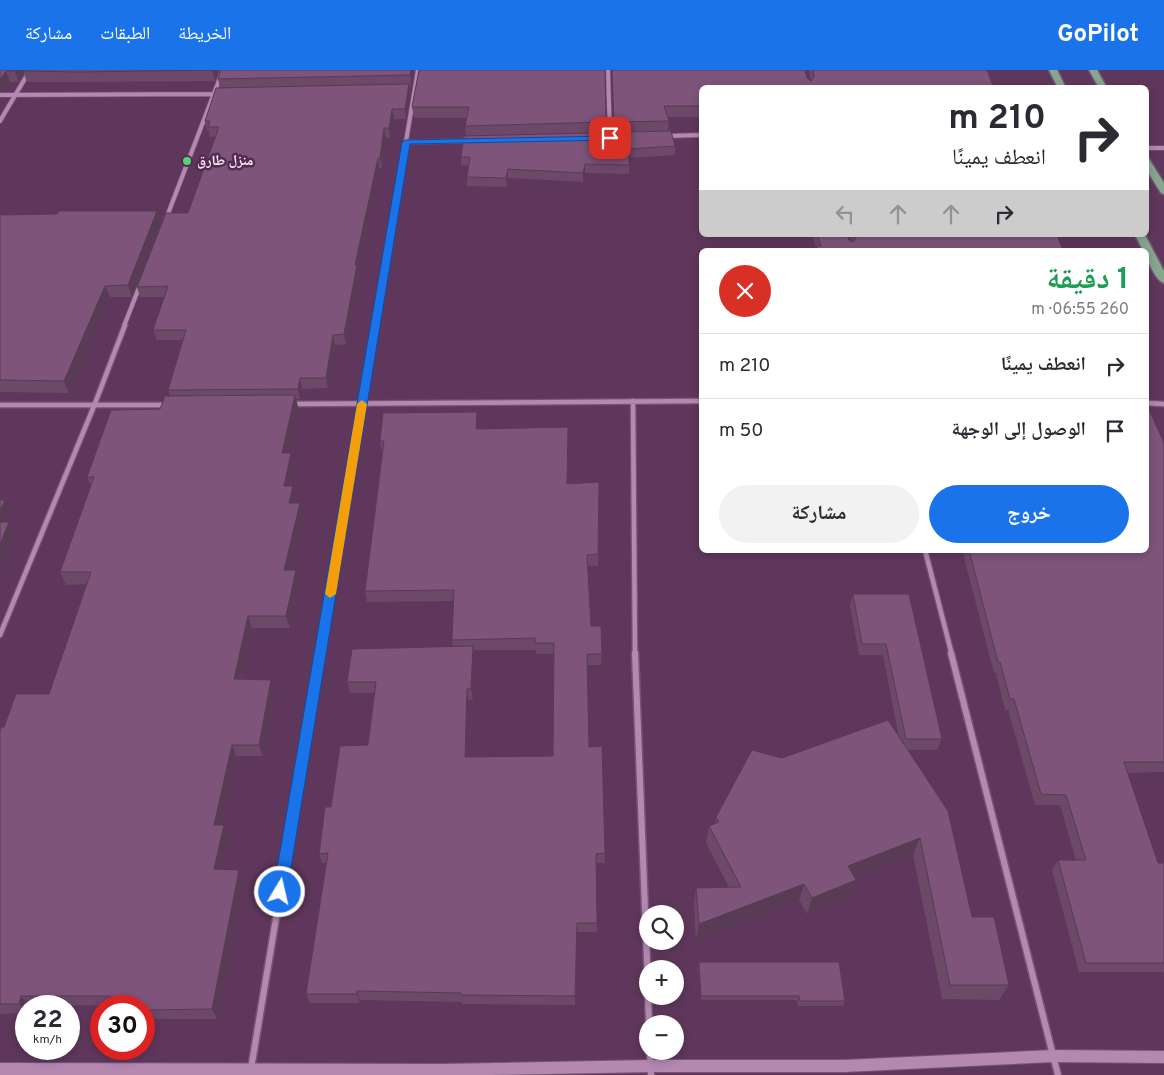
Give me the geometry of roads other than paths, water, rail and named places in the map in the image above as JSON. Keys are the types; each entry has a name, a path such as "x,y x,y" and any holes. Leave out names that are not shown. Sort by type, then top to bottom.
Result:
{"main road":[{"path":"1053,70 1060,85"},
{"path":"1093,70 1101,85"},
{"path":"1149,166 1164,191"},
{"path":"1149,252 1164,280"}],"street":[{"path":"0,121 30,70"},
{"path":"164,222 224,70"},
{"path":"250,1072 418,70"},
{"path":"608,70 610,138"},
{"path":"405,90 415,90"},
{"path":"0,95 223,94"},
{"path":"665,136 699,135"},
{"path":"600,138 619,138"},
{"path":"406,142 474,141"},
{"path":"1149,148 1164,148"},
{"path":"0,635 94,406 143,277"},
{"path":"633,401 635,671 647,960"},
{"path":"283,404 699,401"},
{"path":"1149,403 1164,404"},
{"path":"0,405 173,405"},
{"path":"926,553 1058,1075"},
{"path":"0,1069 250,1072 651,1070 844,1066 1053,1056 1164,1057"}],"place":[{"name":"منزل طارق","path":"187,161"}]}
